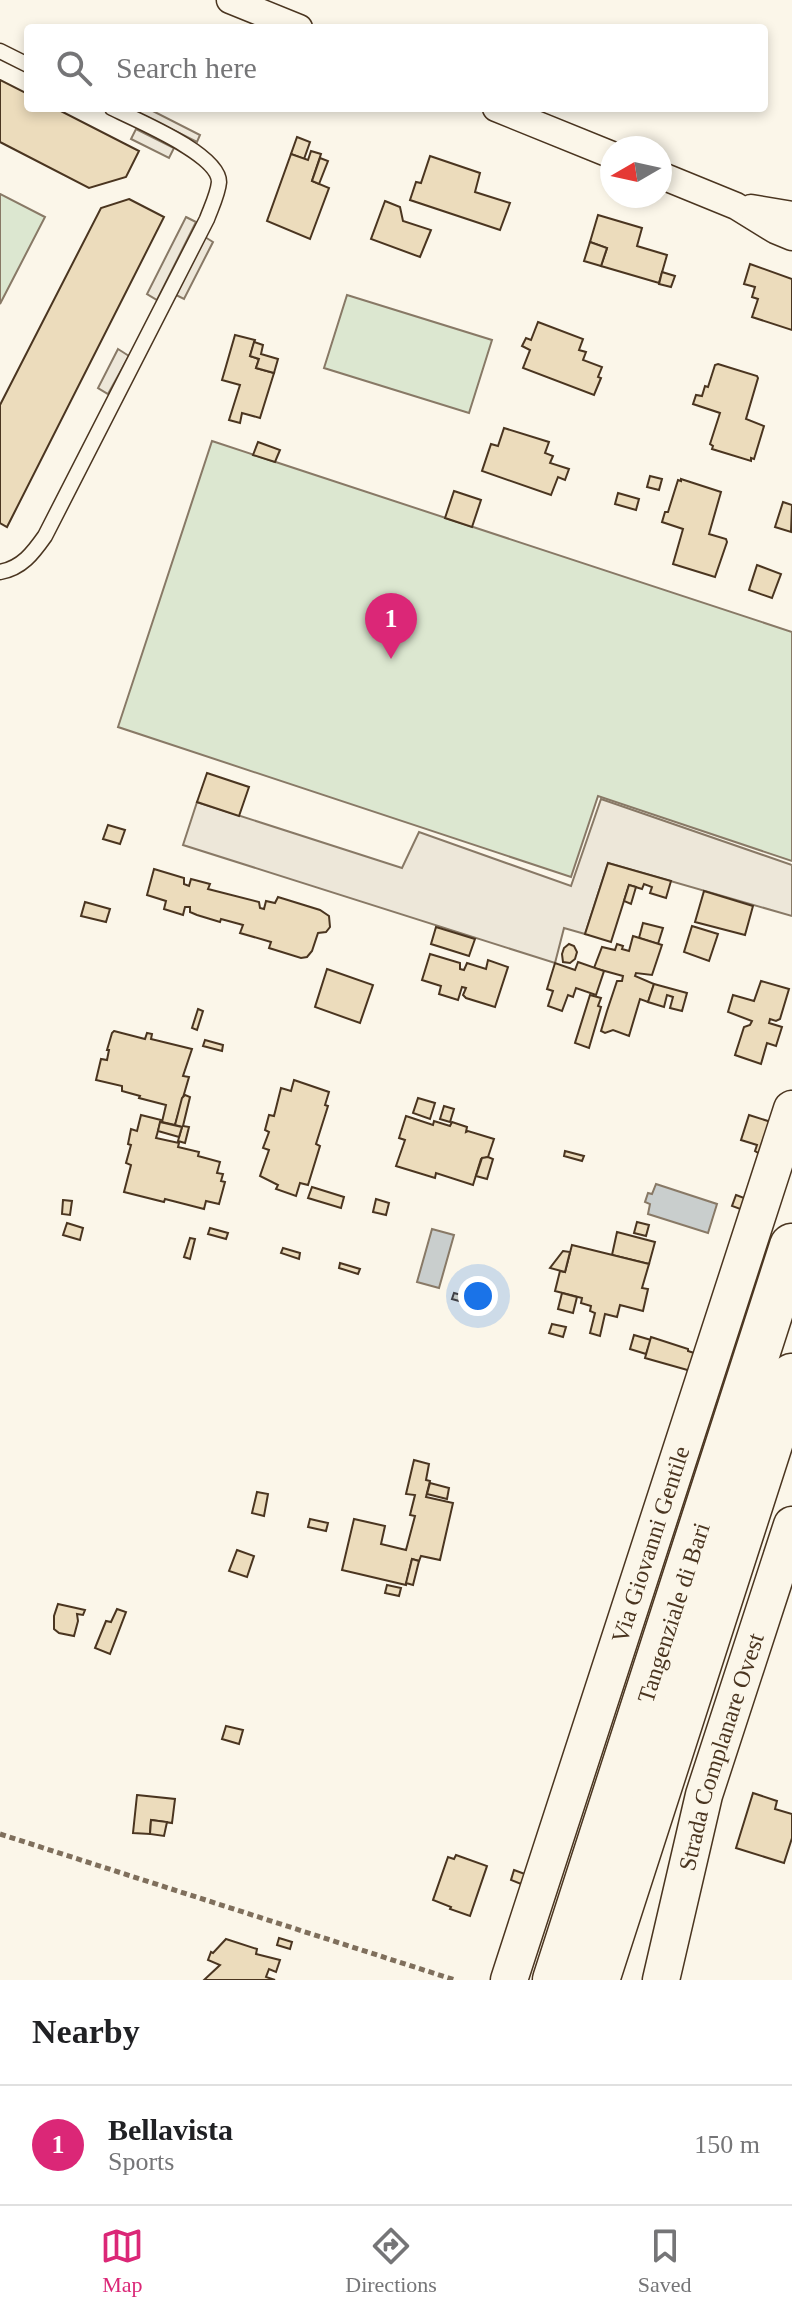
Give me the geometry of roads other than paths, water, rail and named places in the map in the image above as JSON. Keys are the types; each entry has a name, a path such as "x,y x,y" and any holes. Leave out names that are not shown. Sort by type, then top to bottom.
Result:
{"highway":[{"name":"Tangenziale di Bari","path":"555,1980 792,1246"},
{"name":"Tangenziale di Bari","path":"597,1980 792,1376"},
{"path":"623,1980 646,1896 639,1852"}],"street":[{"path":"230,0 289,24"},
{"path":"506,112 600,150"},
{"path":"672,180 736,206 792,237"},
{"path":"736,206 792,215"},
{"name":"Via Giovanni Gentile","path":"509,1980 792,1109"},
{"name":"Strada Complanare Ovest","path":"661,1980 704,1795 792,1525"}],"lane":[{"path":"0,51 24,63"},
{"path":"0,572 12,570 30,557 45,536 207,219 218,187 217,173 208,161 187,146 120,112"}],"place":[{"name":"Bellavista","path":"391,659"}]}
